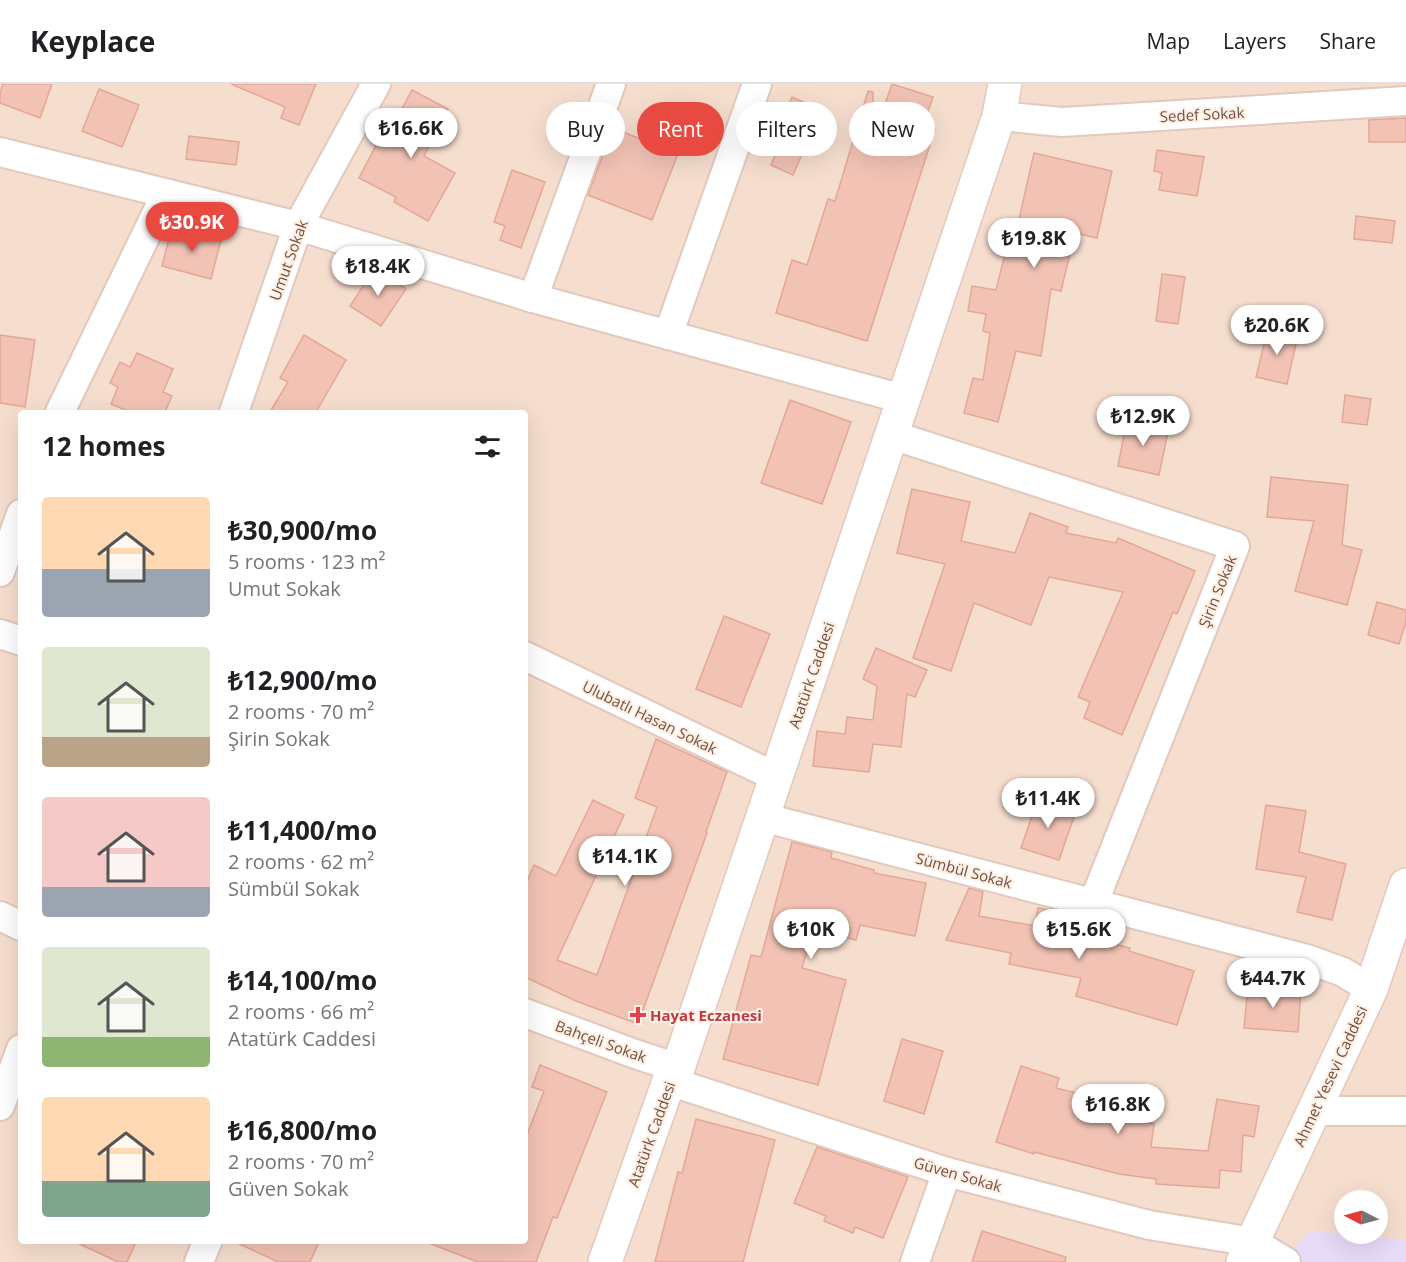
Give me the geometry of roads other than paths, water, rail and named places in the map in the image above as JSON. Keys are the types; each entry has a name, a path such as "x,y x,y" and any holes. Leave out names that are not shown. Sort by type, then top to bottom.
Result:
{"street":[{"name":"Umut Sokak","path":"235,410 298,226 376,84"},
{"path":"533,298 611,84"},
{"path":"668,335 757,84"},
{"name":"Atatürk Caddesi","path":"605,1262 673,1075 776,777 999,116 1007,84"},
{"name":"Sedef Sokak","path":"999,116 1062,122 1406,101"},
{"path":"0,152 298,226 533,298 903,399"},
{"path":"61,410 166,194"},
{"name":"Şirin Sokak","path":"892,435 1235,546 1094,904"},
{"path":"0,572 18,521"},
{"path":"0,634 18,640"},
{"name":"Ulubatlı Hasan Sokak","path":"528,657 776,777"},
{"name":"Sümbül Sokak","path":"762,817 1307,959 1343,972 1371,990"},
{"name":"Ahmet Yesevi Caddesi","path":"1248,1252 1312,1111 1371,990 1406,885"},
{"path":"0,916 18,925"},
{"name":"Bahçeli Sokak","path":"528,1014 635,1054 673,1075"},
{"path":"0,1106 18,1057"},
{"name":"Güven Sokak","path":"673,1075 947,1172 1248,1252"},
{"path":"1312,1111 1406,1111"},
{"path":"915,1262 947,1172"},
{"path":"199,1262 206,1244"},
{"path":"1248,1252 1286,1262"}],"place":[{"name":"Hayat Eczanesi","path":"638,1015"}]}
